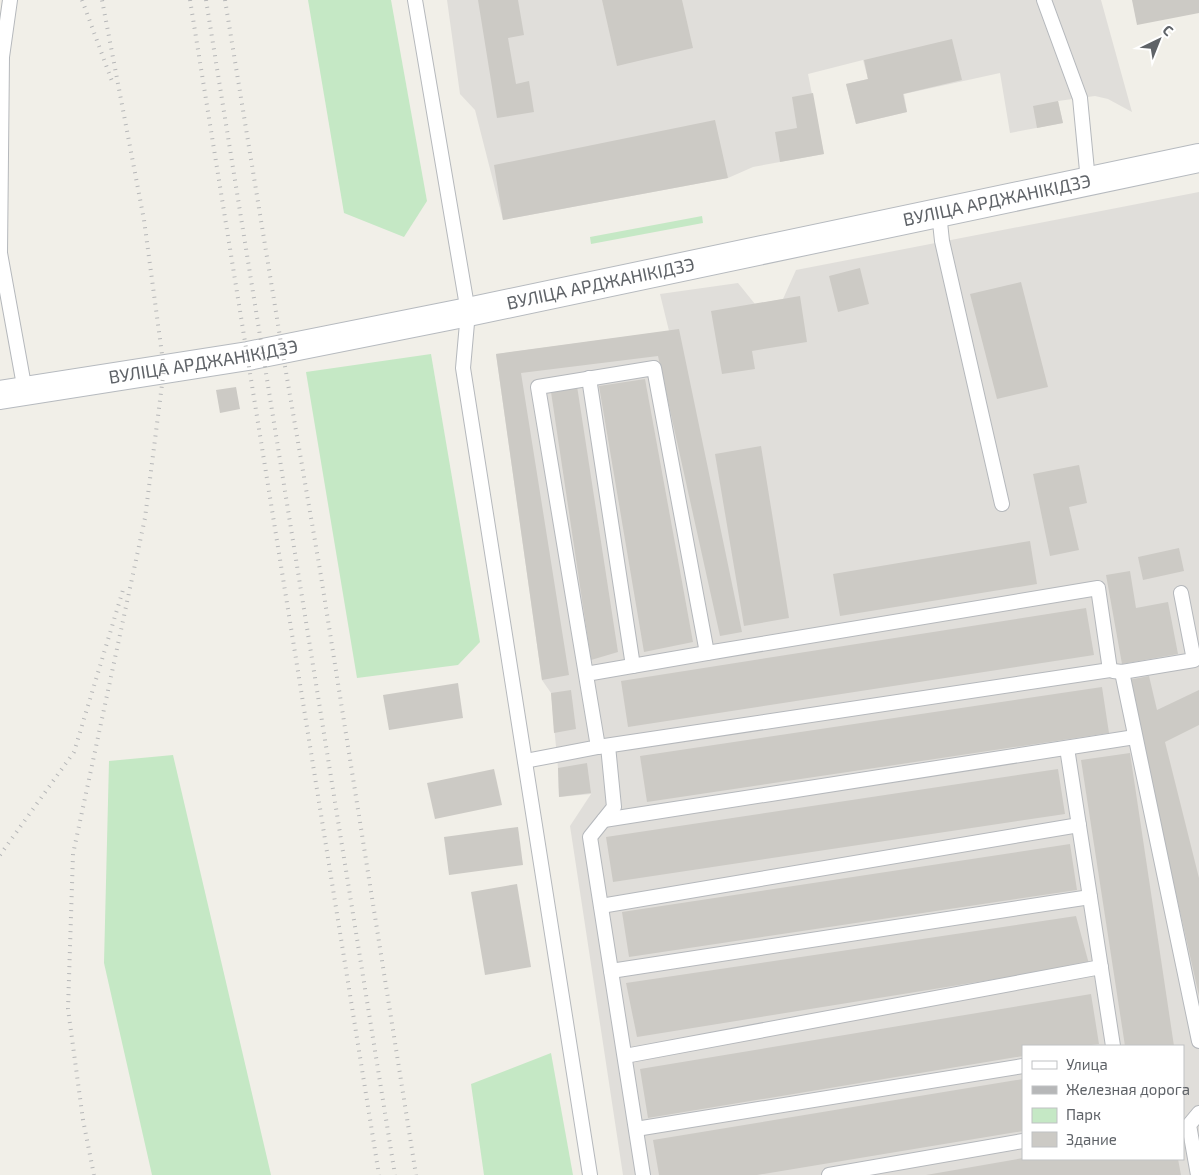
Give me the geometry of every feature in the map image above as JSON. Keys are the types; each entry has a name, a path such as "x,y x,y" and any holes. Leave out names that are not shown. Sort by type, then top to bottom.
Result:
{"main road":[{"name":"ВУЛІЦА АРДЖАНІКІДЗЭ","path":"12,393 248,356 468,312 1199,158"}],"lane":[{"path":"10,0 2,57 0,253 12,393"},
{"path":"415,0 468,312 463,368 590,1175"},
{"path":"1044,0 1080,98 1088,181"},
{"path":"939,213 942,241 1002,504"},
{"path":"643,1175 590,838 614,807 603,747 586,674 538,386 654,368 707,653"},
{"path":"589,378 633,666"},
{"path":"586,674 1098,588 1116,671 1135,737 1199,1041"},
{"path":"525,761 603,747 1194,660 1181,593"},
{"path":"604,820 1135,737"},
{"path":"1067,748 1113,1045"},
{"path":"601,906 1079,825"},
{"path":"612,971 1090,897"},
{"path":"625,1056 1101,967"},
{"path":"636,1129 1022,1066"},
{"path":"1184,1116 1199,1113 1189,1125 1198,1175"},
{"path":"829,1175 1022,1141"}],"shaded area":[{"path":"447,0 1101,0 1132,112 1108,99 1095,96 1058,101 1063,123 1010,133 1000,73 904,94 907,112 856,124 846,84 868,79 863,60 808,74 824,154 753,167 728,178 503,220 475,110 460,94"},
{"path":"1199,192 1199,1175 623,1175 570,826 591,794 559,797 551,693 542,680 496,354 669,331 660,294 738,283 755,304 783,299 796,270"}],"green space":[{"path":"308,0 391,0 427,201 404,237 344,213"},
{"path":"702,216 703,223 591,244 590,237"},
{"path":"431,354 480,642 458,665 357,678 306,372"},
{"path":"173,755 271,1175 152,1175 104,963 109,761"},
{"path":"551,1053 573,1175 484,1175 471,1084"}],"building":[{"path":"478,0 518,0 524,35 508,38 516,84 529,81 534,112 497,118"},
{"path":"602,0 682,0 693,48 617,66"},
{"path":"1132,0 1199,0 1199,13 1137,25"},
{"path":"952,39 962,80 903,94 907,112 856,124 846,84 868,79 864,60"},
{"path":"813,93 824,154 780,162 775,132 797,128 792,97"},
{"path":"1058,101 1063,123 1037,128 1033,106"},
{"path":"715,120 728,178 503,220 494,165"},
{"path":"860,268 869,304 838,312 829,276"},
{"path":"1021,282 1048,387 997,399 970,294"},
{"path":"800,296 807,342 752,351 755,369 722,374 711,311"},
{"path":"679,329 742,632 720,636 658,356 521,373 569,675 542,680 496,354"},
{"path":"645,379 693,642 644,652 599,386"},
{"path":"577,386 618,652 591,660 551,392"},
{"path":"236,387 240,409 220,413 216,390"},
{"path":"761,446 789,618 744,626 715,454"},
{"path":"1079,465 1087,503 1069,507 1079,550 1050,556 1033,474"},
{"path":"1030,541 1037,584 840,616 833,574"},
{"path":"1179,548 1184,571 1143,580 1138,557"},
{"path":"1130,571 1136,608 1168,602 1178,654 1122,664 1106,575"},
{"path":"1086,608 1094,655 628,727 621,681"},
{"path":"1149,676 1157,710 1199,690 1199,725 1165,742 1199,878 1199,996 1128,680"},
{"path":"458,683 463,718 389,730 383,695"},
{"path":"1102,687 1109,733 647,802 640,756"},
{"path":"571,690 576,729 554,733 551,693"},
{"path":"1130,753 1174,1045 1125,1045 1081,760"},
{"path":"587,763 591,793 559,797 558,768"},
{"path":"494,769 502,805 435,819 427,783"},
{"path":"1058,769 1065,814 613,882 606,837"},
{"path":"518,827 523,865 449,875 444,837"},
{"path":"1070,844 1077,890 629,957 622,912"},
{"path":"517,884 531,967 485,975 471,892"},
{"path":"1076,916 1089,964 637,1037 626,983"},
{"path":"1091,994 1099,1044 1022,1045 1022,1056 648,1118 640,1069"},
{"path":"1022,1079 1022,1131 757,1175 659,1175 653,1140"},
{"path":"1022,1158 1022,1160 1178,1160 1181,1175 926,1175"}],"railway":[{"path":"82,0 113,84"},
{"path":"94,1175 83,1120 68,1009 73,854 145,518 164,369 144,220 102,0"},
{"path":"190,0 379,1175"},
{"path":"206,0 395,1175"},
{"path":"225,0 320,570 416,1175"},
{"path":"0,855 74,752 123,590"}]}
